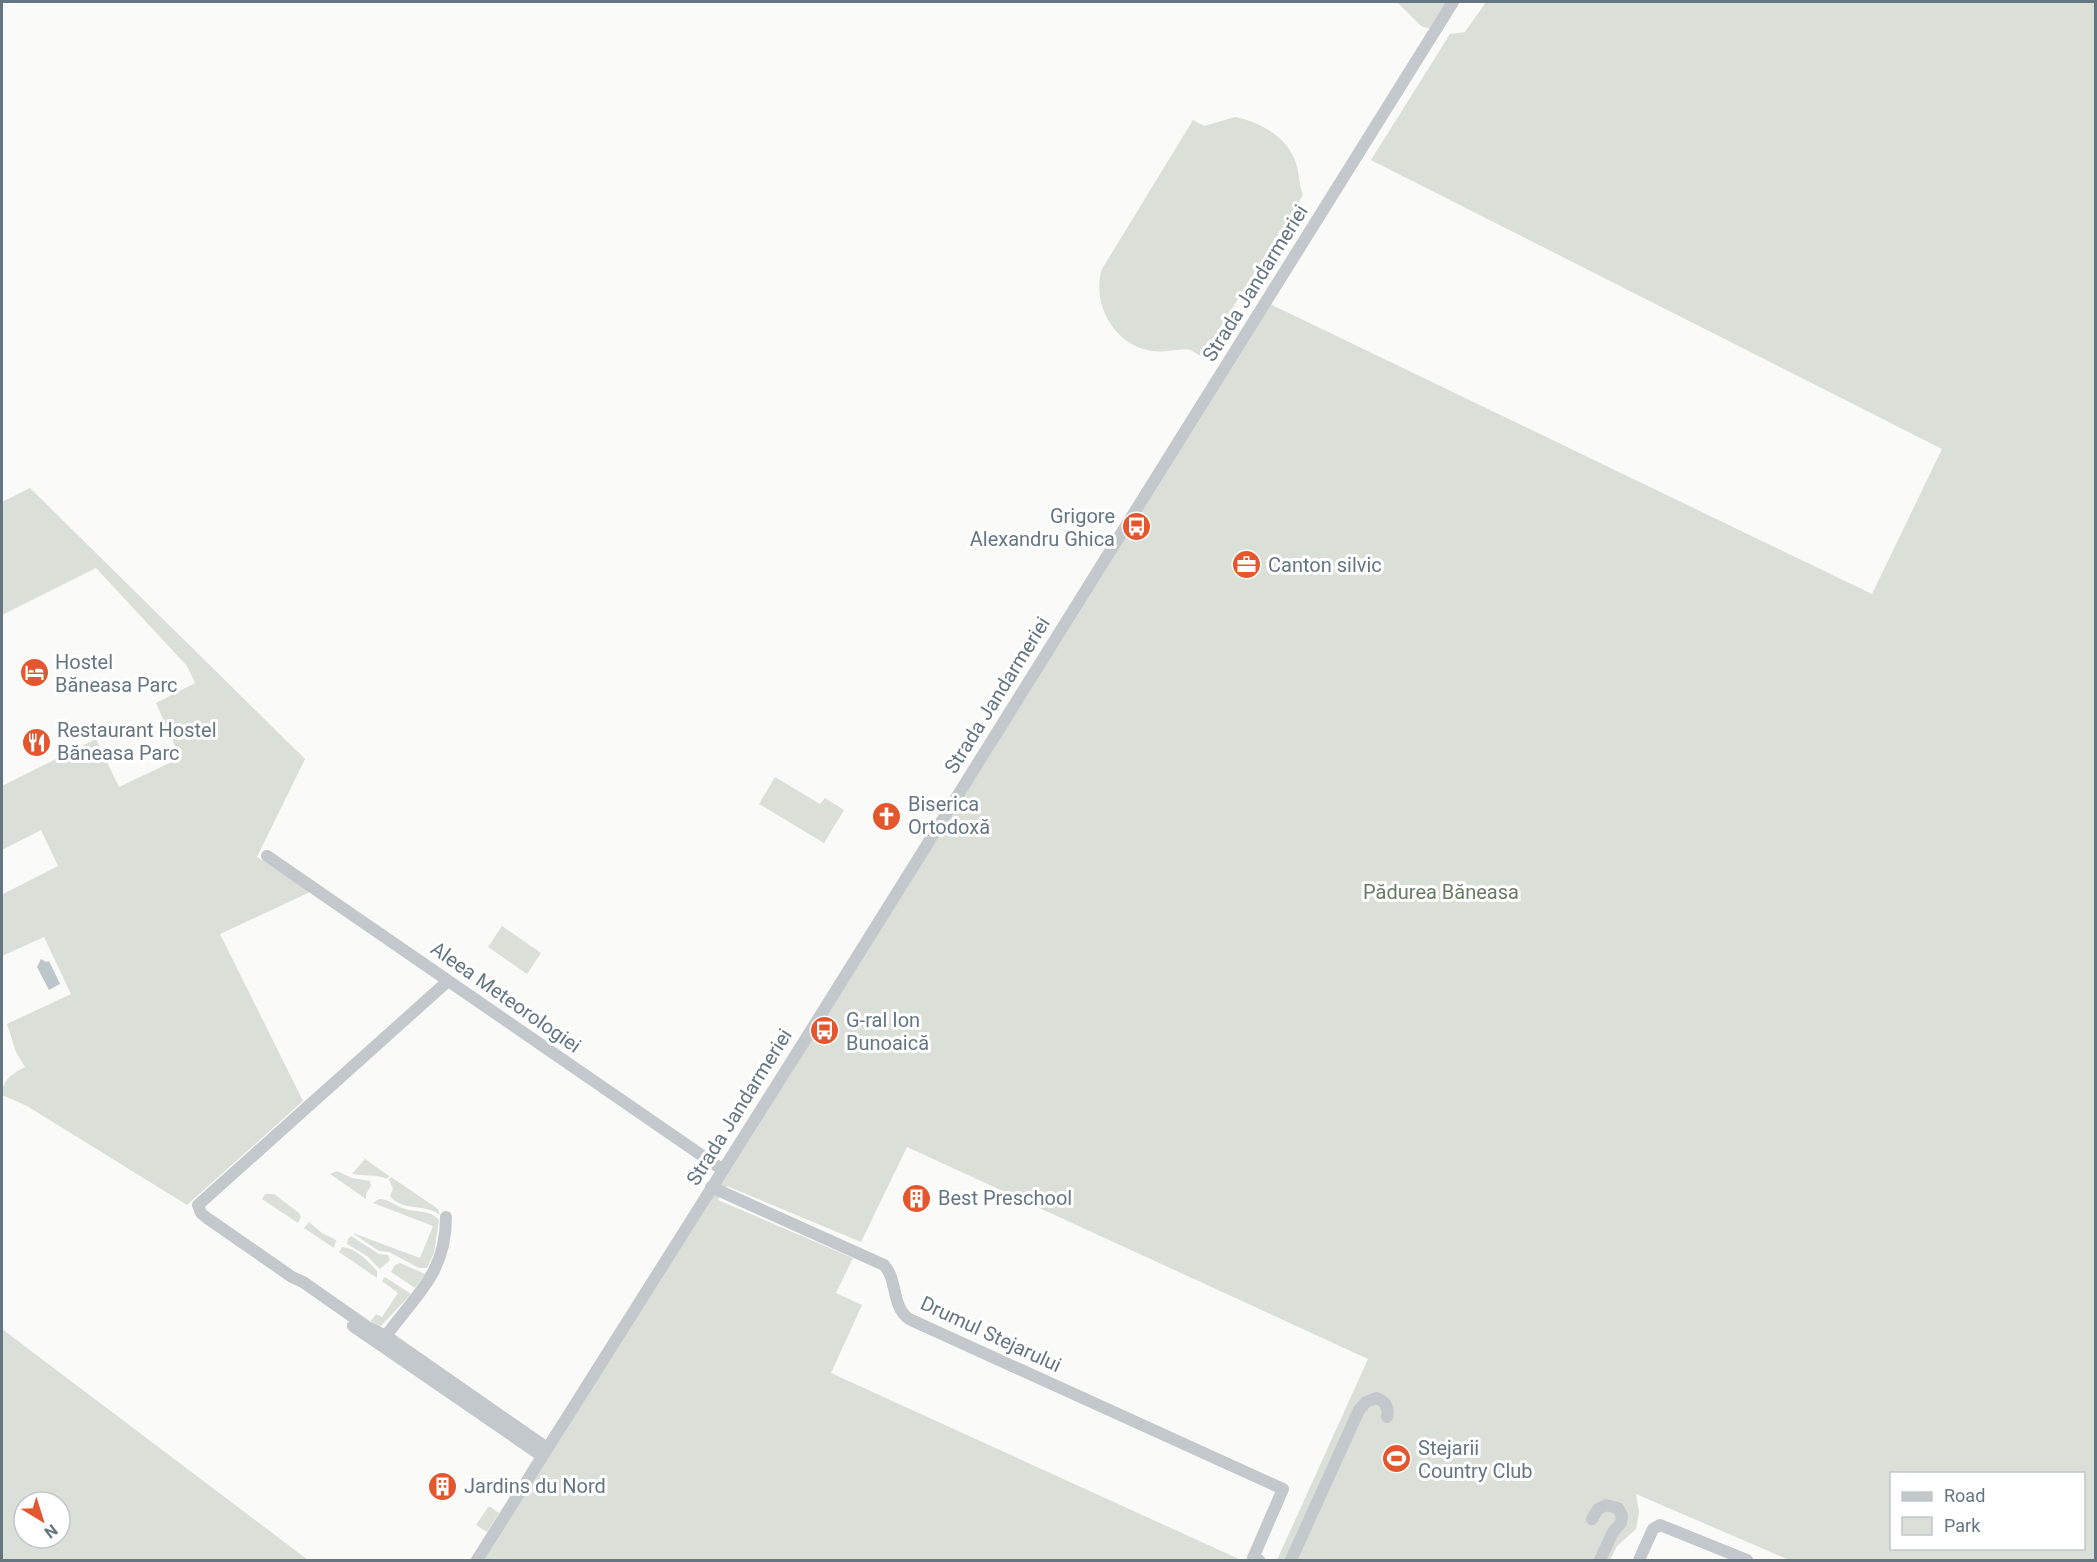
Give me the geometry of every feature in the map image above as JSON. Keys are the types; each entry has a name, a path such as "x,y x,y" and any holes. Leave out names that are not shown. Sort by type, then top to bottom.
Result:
{"street":[{"name":"Strada Jandarmeriei","path":"477,1560 1454,2"},
{"name":"Aleea Meteorologiei","path":"267,856 723,1170"},
{"path":"448,981 198,1205 201,1213 207,1218 366,1326 386,1336 545,1452"},
{"name":"Drumul Stejarului","path":"711,1187 884,1265 890,1274 901,1312 909,1319 1283,1490 1256,1559"},
{"path":"386,1336 426,1285 437,1267 445,1244 446,1217"},
{"path":"301,1291 545,1452"},
{"path":"1291,1560 1359,1410 1366,1402 1376,1398 1387,1406 1387,1417"},
{"path":"1592,1519 1598,1509 1606,1505 1618,1508 1622,1516 1621,1523 1611,1535 1600,1560"},
{"path":"1639,1560 1653,1529 1660,1525 1747,1560"}],"green space":[{"path":"1397,2 1453,2 1436,30 1421,26"},
{"name":"Pădurea Băneasa","path":"1486,2 2095,2 2095,1560 1789,1560 1636,1494 1639,1512 1636,1529 1617,1546 1610,1560 1277,1560 1368,1359 907,1147 861,1242 727,1186 718,1200 853,1258 836,1293 862,1305 831,1373 1241,1560 477,1560 1266,302 1872,594 1942,449 1371,160 1450,34 1465,32"},
{"path":"1235,117 1272,132 1287,146 1296,163 1303,195 1202,357 1190,350 1152,351 1138,347 1117,332 1103,309 1099,282 1102,269 1193,120 1204,126"},
{"path":"30,488 305,759 257,857 310,892 220,934 303,1101 187,1205 27,1106 2,1095 6,1081 25,1067 16,1052 7,1024 71,994 44,937 2,956 2,892 3,894 58,866 41,830 2,850 2,786 96,739 119,787 180,758 156,703 195,683 187,666 96,568 2,615 2,502"},
{"path":"775,777 820,804 825,798 844,810 824,843 759,804"},
{"path":"502,926 541,953 527,974 488,947"},
{"path":"365,1159 389,1176 387,1179 352,1174"},
{"path":"337,1171 352,1178 370,1181 371,1186 366,1199 330,1174"},
{"path":"391,1177 438,1209 440,1215 428,1209 407,1206 395,1201 390,1196 393,1189 389,1179"},
{"path":"265,1194 274,1194 299,1213 301,1217 298,1223 262,1199"},
{"path":"379,1199 407,1210 431,1214 439,1220 434,1253 427,1268 419,1268 389,1252 379,1251 353,1233 420,1258 433,1226 373,1203"},
{"path":"309,1222 322,1233 336,1240 334,1248 304,1228"},
{"path":"351,1236 379,1254 388,1255 390,1260 380,1269 367,1256 347,1244"},
{"path":"342,1247 357,1252 366,1259 377,1271 377,1278 339,1252"},
{"path":"400,1263 425,1274 415,1288 391,1272 395,1265"},
{"path":"385,1277 411,1294 380,1327 371,1321 376,1314 382,1317 398,1293 382,1281"},
{"path":"2,1329 308,1560 2,1560"},
{"path":"489,1506 499,1513 487,1532 476,1525"}],"shaded area":[{"path":"41,959 49,961 60,984 49,990 37,967"}],"place":[{"name":"Grigore Alexandru Ghica","path":"1136,527"},
{"name":"Canton silvic","path":"1247,565"},
{"name":"Hostel Băneasa Parc","path":"34,673"},
{"name":"Restaurant Hostel Băneasa Parc","path":"36,742"},
{"name":"Biserica Ortodoxă","path":"887,816"},
{"name":"G-ral Ion Bunoaică","path":"825,1031"},
{"name":"Best Preschool","path":"917,1198"},
{"name":"Stejarii Country Club","path":"1397,1459"},
{"name":"Jardins du Nord","path":"443,1486"}]}
